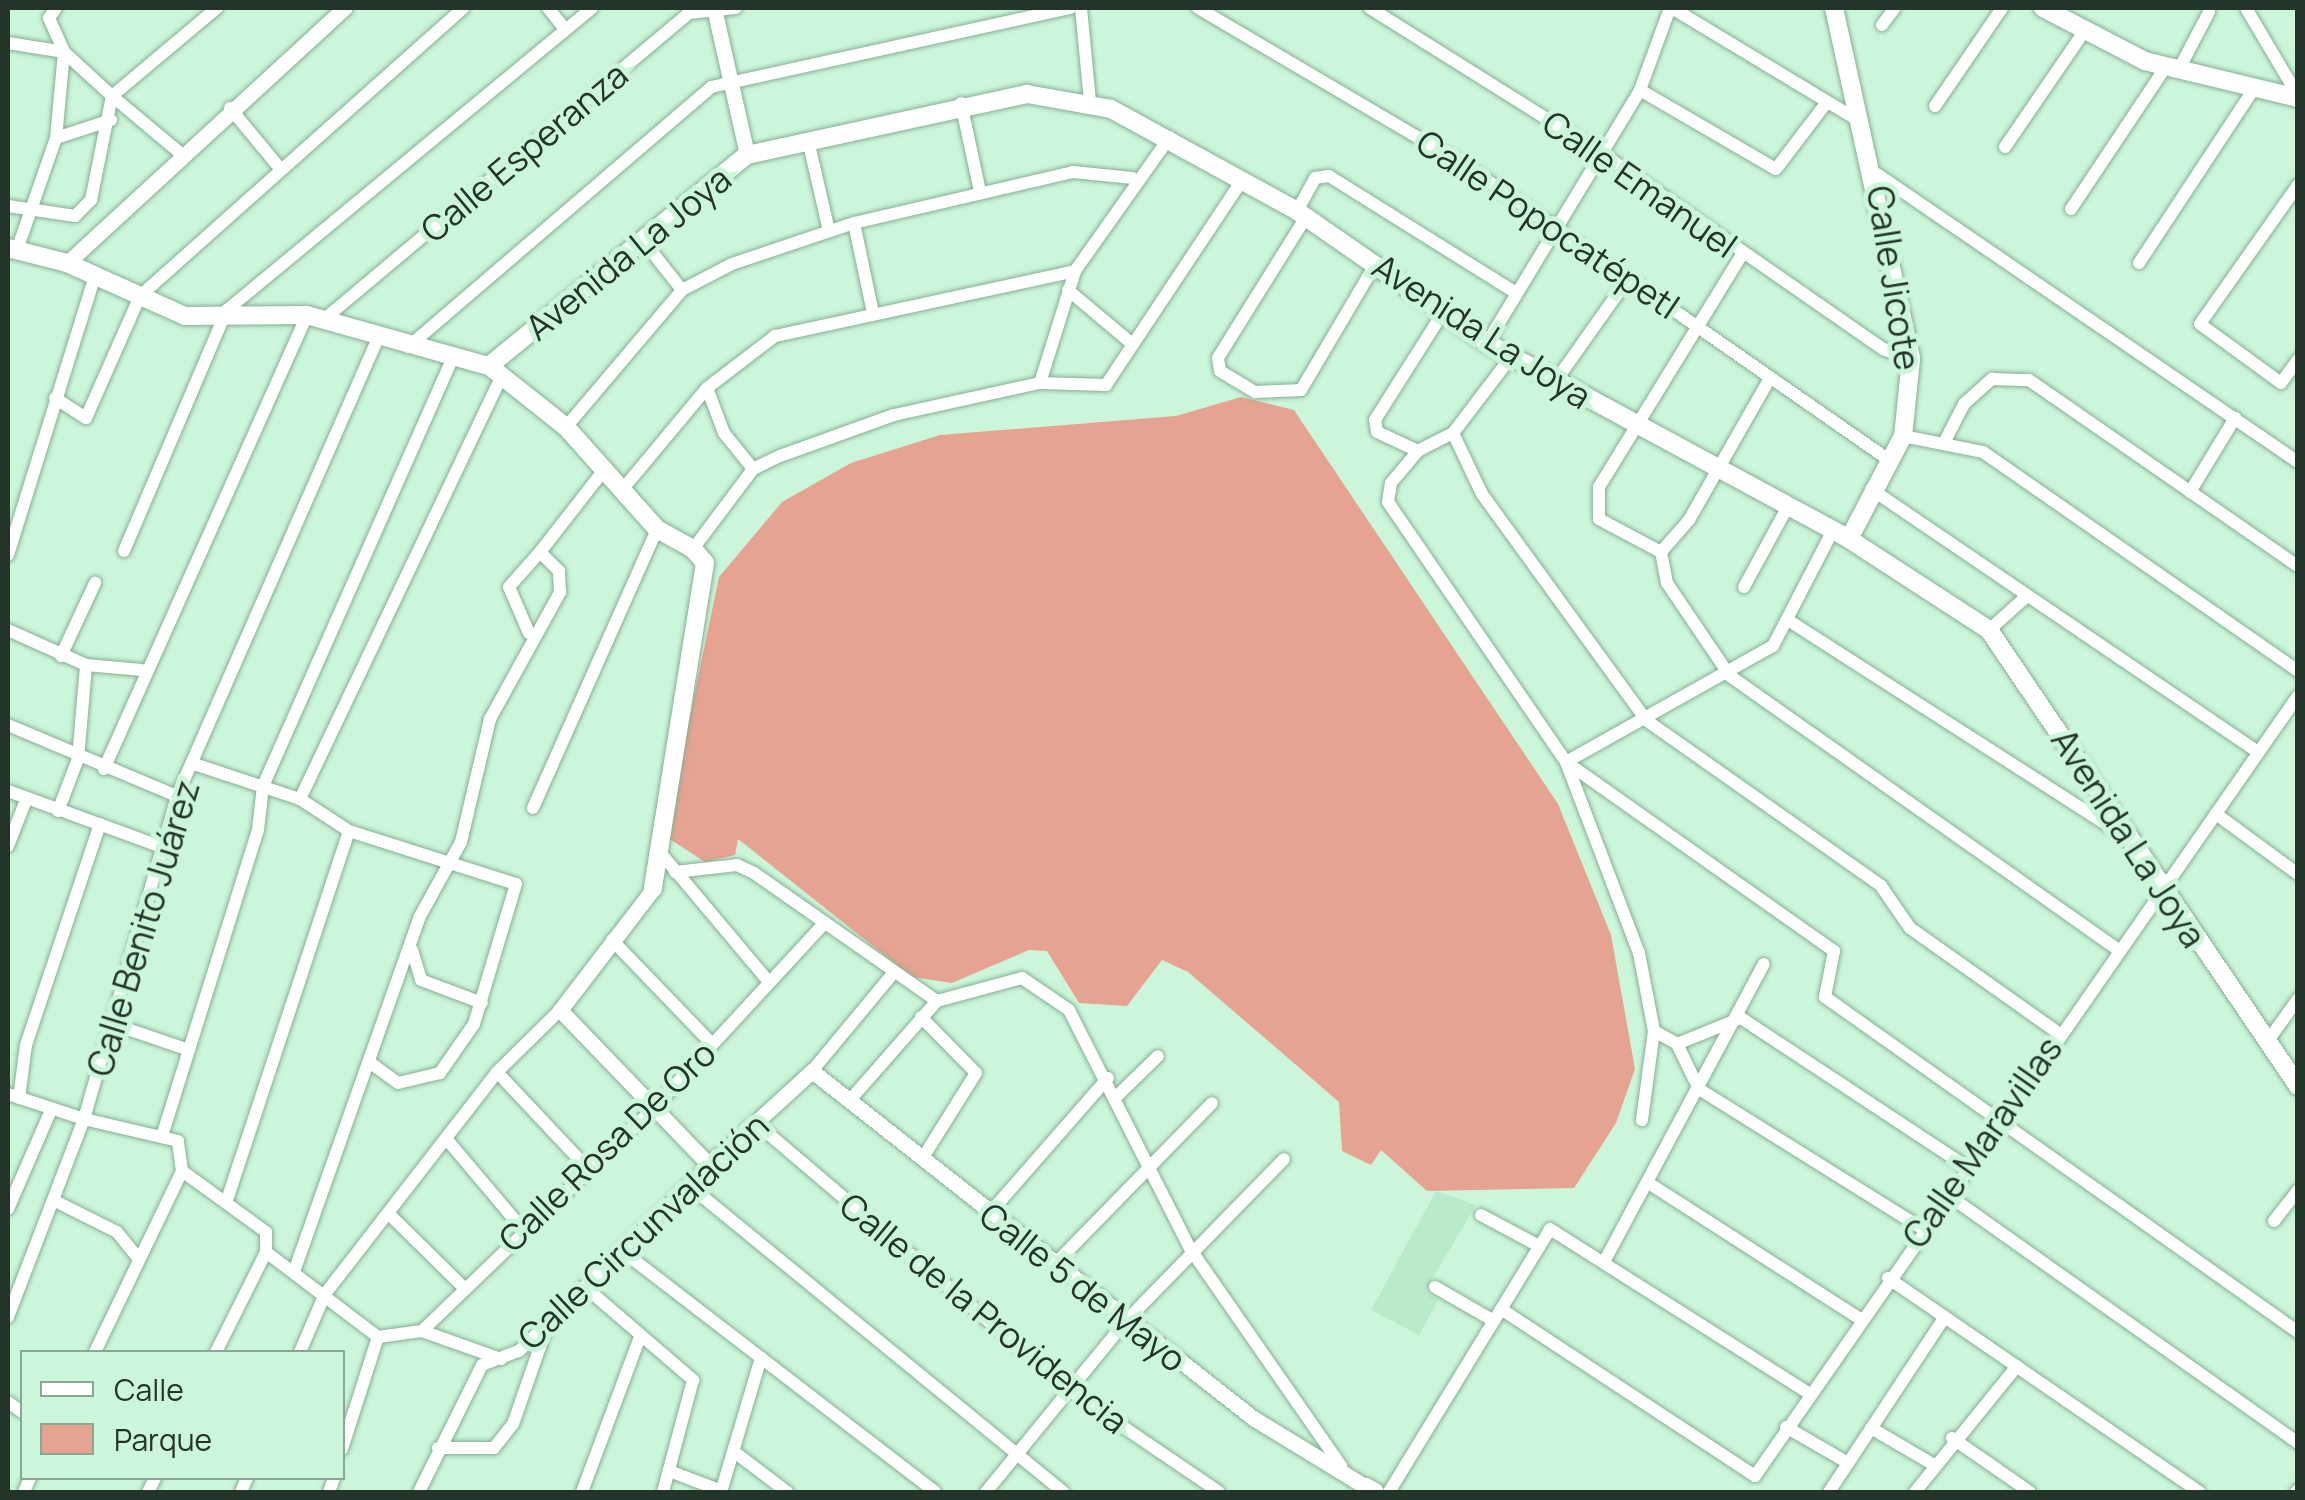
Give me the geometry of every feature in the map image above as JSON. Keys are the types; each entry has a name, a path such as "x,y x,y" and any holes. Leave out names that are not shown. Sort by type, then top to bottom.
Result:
{"main road":[{"name":"Calle Jicote","path":"1834,8 1877,174 1911,358 1903,436"},
{"path":"2043,8 2171,70 2251,93 2298,96"},
{"name":"Avenida La Joya","path":"495,371 747,155 962,103 1027,94 1090,102 1170,138 1302,214 1486,343 1711,470 1840,536 1988,630 2160,889 2298,1086"},
{"path":"10,249 67,262 185,316 227,310 315,318 376,341 495,371 566,428 657,529 693,549 705,563 653,889"},
{"path":"1840,536 1903,436"}],"street":[{"path":"8,206 75,216 91,200 111,120 112,96 217,8"},
{"path":"67,262 179,152 344,8"},
{"path":"55,398 86,418 140,296 278,166 463,8"},
{"path":"548,8 566,29"},
{"path":"124,551 227,310 592,8"},
{"name":"Calle Esperanza","path":"315,318 689,13 736,8"},
{"path":"406,348 711,86 1070,8"},
{"path":"1081,8 1090,102"},
{"name":"Calle Popocatépetl","path":"1198,8 1284,52 1554,229 1886,458"},
{"name":"Calle Emanuel","path":"1370,8 1601,153 1883,349 1911,358"},
{"path":"1486,343 1640,90 1671,8 1861,122"},
{"path":"1882,26 1894,8"},
{"path":"1935,106 2002,8"},
{"path":"2246,8 2298,96"},
{"path":"715,9 734,80 747,155"},
{"path":"2070,208 2211,9"},
{"path":"48,11 64,52 179,152"},
{"path":"2004,147 2085,30"},
{"path":"8,43 64,52"},
{"path":"10,249 56,138 64,52"},
{"path":"1640,90 1776,168 1827,102"},
{"path":"2139,263 2251,93"},
{"path":"962,103 980,192"},
{"path":"230,108 278,166"},
{"path":"56,138 111,120"},
{"path":"1040,383 1075,271 1133,178 1170,138"},
{"path":"808,140 830,231"},
{"path":"566,428 682,290 854,223 1073,172 1133,178"},
{"path":"1877,174 2298,462"},
{"path":"1376,263 1302,390 1255,392 1220,371 1218,358 1302,214 1315,178 1329,176 1516,293"},
{"path":"693,549 754,470 894,415 1040,383 1106,385 1130,342 1242,180"},
{"path":"2298,186 2200,324 2281,383 2298,360"},
{"path":"854,223 873,313"},
{"path":"645,243 682,290"},
{"path":"1661,552 1599,519 1600,487 1640,430 1696,326 1742,254"},
{"path":"622,490 707,388 775,336 1075,271"},
{"path":"8,555 95,275"},
{"path":"1555,382 1628,279"},
{"path":"1068,290 1130,342"},
{"path":"1418,451 1377,432 1375,420 1442,314"},
{"path":"104,769 142,670 315,318"},
{"name":"Calle Benito Juárez","path":"163,1133 84,1119 166,848 176,796 194,764 376,341"},
{"path":"1511,357 1453,433 1418,451 1390,483 1388,502 1566,762 1638,953 1654,1032 1642,1120"},
{"path":"96,1350 182,1171 184,1151 163,1133 186,1049 258,830 263,786 453,358"},
{"path":"300,799 495,371"},
{"path":"1945,441 1964,404 2010,375 2298,566"},
{"path":"1661,552 1689,520 1711,470 1770,378"},
{"path":"707,388 724,433 754,470"},
{"path":"2190,492 2235,418"},
{"path":"1453,433 1482,494 1646,720 1881,886 1910,928 2058,1032"},
{"path":"1903,436 1945,441 1983,452 2298,671"},
{"path":"529,633 510,588 604,470"},
{"path":"1872,489 2258,751"},
{"path":"1744,587 1786,510"},
{"path":"533,808 657,529"},
{"path":"1566,762 1730,676 1773,646 1840,536"},
{"path":"295,1268 372,1064 411,944 461,842 490,719 529,633 560,592 559,571 540,552"},
{"path":"1661,552 1667,583 1730,676 2117,949"},
{"path":"61,656 95,582"},
{"path":"1988,630 2027,596"},
{"path":"1788,620 2124,836"},
{"path":"8,630 86,666 142,670"},
{"path":"58,810 78,759 86,666"},
{"name":"Calle Maravillas","path":"1498,1315 1755,1476 1995,1118 2298,696"},
{"path":"8,725 78,759 176,796"},
{"path":"1566,762 1834,951 1825,998 2298,1332"},
{"path":"194,764 300,799 349,831 446,866 516,884 482,1004 440,1073 398,1082 372,1064"},
{"path":"8,791 166,848"},
{"path":"8,846 26,800"},
{"path":"2216,814 2298,874"},
{"path":"8,1317 58,1202 84,1119 13,1096 26,1045 100,824"},
{"path":"228,1197 349,831"},
{"path":"657,849 769,982"},
{"path":"675,872 737,865 891,976 937,1001"},
{"path":"301,1350 324,1294 449,1142 497,1072 560,1010 653,889"},
{"name":"Calle Rosa De Oro","path":"422,1331 462,1286 652,1110 820,927"},
{"path":"612,940 712,1044"},
{"path":"411,944 421,980 482,1004"},
{"path":"1604,1262 1740,1018 1764,964"},
{"name":"Calle Circunvalación","path":"419,1492 470,1379 548,1325 620,1250 692,1188 709,1165 812,1071 891,976"},
{"path":"850,1100 937,1001 1022,978 1069,1010 1108,1078 1191,1250 1342,1467"},
{"path":"2267,1042 2298,999"},
{"path":"560,1010 709,1165"},
{"path":"921,1017 976,1073 922,1159"},
{"path":"1677,1044 1740,1018"},
{"path":"1740,1018 1964,1165"},
{"path":"112,1024 186,1049"},
{"path":"1654,1032 1677,1044 1699,1090 1923,1229"},
{"path":"1117,1096 1158,1056"},
{"name":"Calle 5 de Mayo","path":"812,1071 988,1214 1252,1418 1342,1467 1368,1491"},
{"path":"497,1072 588,1168"},
{"path":"988,1214 1108,1078"},
{"path":"1054,1265 1148,1158 1212,1103"},
{"path":"8,1208 11,1190 51,1110"},
{"name":"Calle de la Providencia","path":"757,1124 1069,1390 1219,1492"},
{"path":"449,1142 523,1230"},
{"path":"986,1492 1126,1322 1191,1250 1284,1159"},
{"path":"182,1171 228,1197 266,1232 266,1252 217,1350"},
{"path":"1650,1184 1860,1319"},
{"path":"692,1188 1015,1456 1064,1492"},
{"path":"2274,1221 2298,1190"},
{"path":"1945,1193 2298,1443"},
{"path":"58,1202 117,1232 138,1258"},
{"path":"389,1214 462,1286"},
{"path":"1481,1215 1540,1246"},
{"path":"1389,1492 1550,1230 1810,1394"},
{"path":"620,1250 935,1492"},
{"path":"266,1252 295,1268 378,1336 422,1331 501,1360"},
{"path":"1888,1278 2199,1492"},
{"path":"586,1287 696,1391 663,1492"},
{"path":"1434,1287 1498,1315"},
{"path":"1829,1492 1944,1317"},
{"path":"438,1448 494,1448 513,1424 548,1325"},
{"path":"345,1440 378,1336"},
{"path":"582,1492 640,1336"},
{"path":"672,1472 721,1492 736,1454 761,1358"},
{"path":"1915,1492 1952,1438 2017,1366"},
{"path":"1786,1428 1848,1463"},
{"path":"1871,1428 1934,1464"},
{"path":"1952,1438 2030,1492"},
{"path":"736,1454 787,1492"}],"shaded area":[{"path":"1436,1191 1476,1205 1425,1291 1438,1300 1419,1335 1371,1310"}],"green space":[{"path":"1241,397 1294,410 1558,804 1611,935 1635,1069 1616,1123 1574,1188 1427,1191 1381,1150 1371,1165 1342,1151 1339,1102 1188,972 1162,960 1127,1006 1079,1003 1047,951 1029,950 952,983 912,977 738,839 735,855 705,862 665,836 719,577 782,502 851,463 940,435 1176,416"}]}
